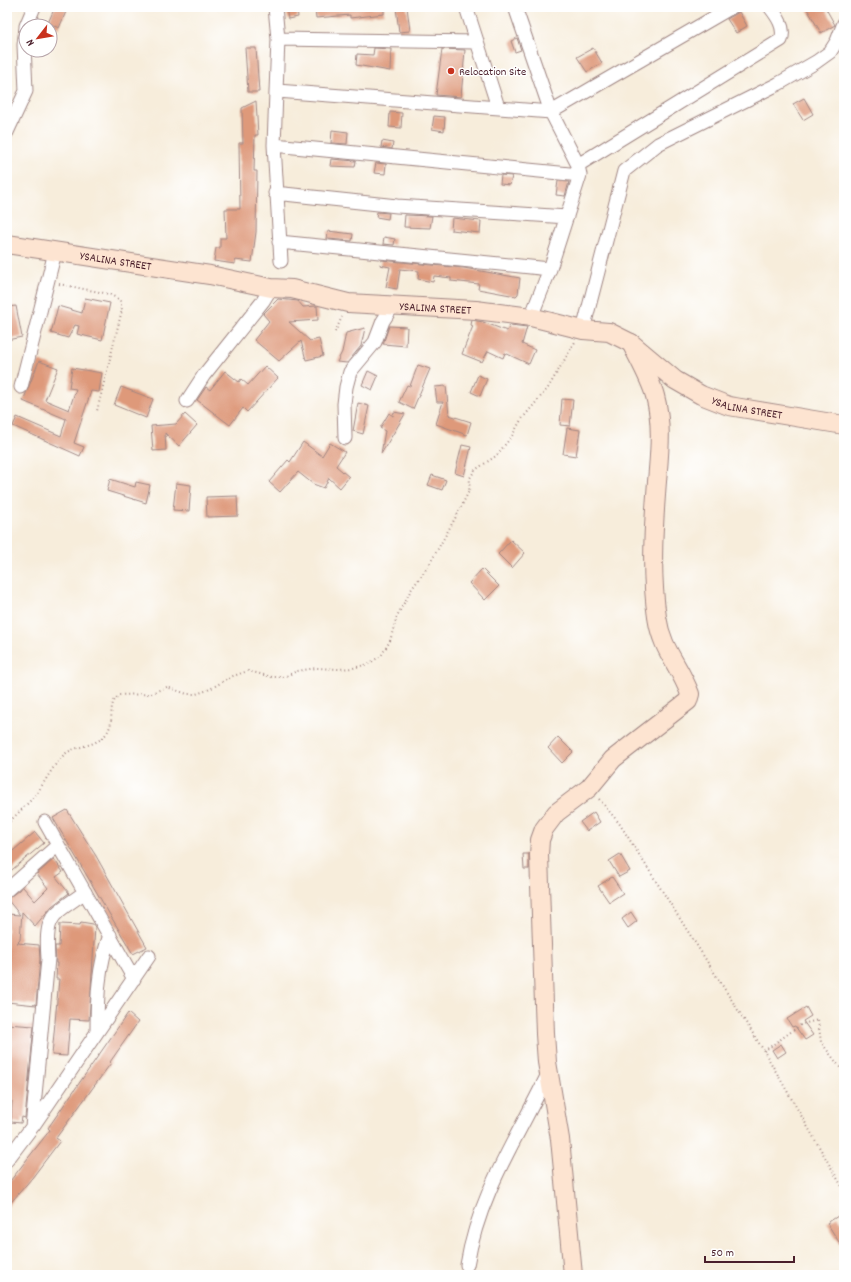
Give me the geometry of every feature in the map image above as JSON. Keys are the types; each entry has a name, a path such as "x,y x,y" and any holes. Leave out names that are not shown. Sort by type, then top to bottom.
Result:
{"street":[{"path":"29,18 34,7"},
{"path":"275,7 278,39 274,145 281,261"},
{"path":"466,7 498,108"},
{"path":"516,7 551,112 579,170 567,218 550,269 531,318"},
{"path":"277,91 551,112 732,7"},
{"path":"274,145 579,170 782,40 784,33 770,7"},
{"path":"583,330 619,185 624,171 658,144 778,84 816,62 830,52 837,41 844,23"},
{"path":"278,39 477,42"},
{"path":"7,132 26,91 25,58"},
{"path":"276,193 397,206 567,218"},
{"path":"279,242 550,269"},
{"name":"YSALINA STREET","path":"7,244 210,275 271,288 292,289 348,304 476,310 531,318 583,330 609,332 631,343 675,380 701,396 729,406 844,426"},
{"path":"21,387 46,282 55,252"},
{"path":"187,401 204,375 263,301 271,288"},
{"path":"345,438 345,398 350,372 375,342 383,321 392,307"},
{"path":"573,1275 560,1139 549,1072 544,1027 539,855 540,840 549,820 556,813 589,788 613,759 688,701 690,694 684,678 668,653 661,638 657,615 653,542 661,440 659,418 655,395 631,343"},
{"path":"45,822 134,979"},
{"path":"7,890 58,845"},
{"path":"32,1127 48,959 46,937 48,924 52,916 85,892"},
{"path":"97,1032 97,994 99,971 102,955 110,935"},
{"path":"7,1160 32,1127 150,956"},
{"path":"467,1265 472,1238 494,1178 549,1072"}],"path":[{"path":"46,282 110,294 120,300 122,310 96,411"},
{"path":"7,824 36,795 61,759 68,752 96,742 106,734 113,720 111,708 114,699 119,695 149,694 167,687 187,694 196,694 208,690 233,676 248,671 272,677 284,677 297,671 316,668 340,670 353,668 368,664 381,656 390,641 400,609 411,590 429,566 469,491 470,478 475,470 496,456 512,436 521,420 548,388 559,366 583,330"},
{"path":"589,788 619,823 764,1051 844,1190"},
{"path":"764,1051 802,1024 818,1020 821,1042 842,1070"}],"building":[{"path":"55,7 68,7 59,28 58,18 50,18"},
{"path":"286,7 297,7 298,17 288,19"},
{"path":"315,7 384,7 384,14 350,18 350,15 316,18"},
{"path":"396,7 407,7 410,31 399,32"},
{"path":"806,7 825,7 835,25 821,33"},
{"path":"739,12 747,26 736,33 727,19"},
{"path":"517,38 521,50 515,52 511,41"},
{"path":"245,48 256,48 259,92 248,92"},
{"path":"374,48 391,49 390,71 356,65 357,54 373,55"},
{"path":"593,48 602,63 587,72 577,57"},
{"name":"Relocation Site","path":"442,49 465,50 461,97 436,95"},
{"path":"804,98 813,114 803,120 793,104"},
{"path":"256,101 258,135 255,135 254,171 257,171 256,232 252,262 235,260 235,264 214,261 216,248 220,248 220,238 226,238 225,209 240,209 239,143 243,143 242,108"},
{"path":"390,112 402,113 401,128 389,127"},
{"path":"434,116 445,117 444,131 432,129"},
{"path":"332,130 348,132 347,144 331,143"},
{"path":"382,141 393,143 392,149 381,147"},
{"path":"331,159 356,161 355,167 330,166"},
{"path":"376,163 386,164 385,174 374,173"},
{"path":"501,175 512,176 510,185 500,184"},
{"path":"558,181 569,182 565,196 556,195"},
{"path":"377,212 389,213 388,219 376,217"},
{"path":"405,215 432,216 430,228 404,227"},
{"path":"452,218 481,221 480,233 451,230"},
{"path":"328,231 353,234 352,241 327,239"},
{"path":"384,237 395,239 394,245 383,244"},
{"path":"381,260 464,268 520,278 518,294 516,296 478,289 479,284 451,281 451,278 434,276 433,282 418,279 419,271 400,269 397,289 386,287 390,267 380,265"},
{"path":"85,298 110,303 102,340 77,334 79,326 75,325 68,338 51,333 58,306 82,313"},
{"path":"278,299 298,301 303,307 317,306 318,320 289,322 310,341 319,339 323,356 306,360 301,341 279,361 254,340 269,321 263,314"},
{"path":"16,306 22,337 7,340 7,307"},
{"path":"472,320 483,322 507,331 510,325 527,327 522,344 535,350 529,364 505,353 503,358 488,351 482,362 462,354 473,326 471,325"},
{"path":"389,326 407,327 406,346 383,344"},
{"path":"365,328 361,346 347,363 337,362 342,352 346,333"},
{"path":"39,361 58,368 45,400 69,410 76,389 69,388 72,368 102,373 99,392 91,391 74,443 84,447 80,456 13,426 17,417 61,436 66,419 23,401"},
{"path":"418,365 430,369 413,409 399,402 407,385 410,386"},
{"path":"265,366 278,378 247,412 243,408 230,425 197,400 206,387 210,390 225,371 239,382 241,379 248,385"},
{"path":"368,371 378,376 372,390 362,385"},
{"path":"478,375 487,379 480,396 471,392"},
{"path":"446,386 449,415 471,422 467,435 436,424 443,402 437,402 435,387"},
{"path":"121,387 153,399 146,418 114,405"},
{"path":"562,399 573,400 570,426 560,425"},
{"path":"358,403 369,406 363,434 353,431"},
{"path":"394,412 405,414 381,454 385,431 380,428 389,413 393,416"},
{"path":"185,414 197,425 179,446 165,433 166,450 153,451 151,426 176,424"},
{"path":"567,428 580,430 576,456 563,454"},
{"path":"303,442 322,456 330,443 345,452 336,466 349,477 340,488 329,478 324,488 313,484 298,472 280,492 269,482 288,460 290,462"},
{"path":"462,445 471,447 464,476 455,473"},
{"path":"432,475 446,480 442,490 428,485"},
{"path":"110,479 135,487 136,482 150,485 146,503 107,491"},
{"path":"176,483 191,485 189,511 173,510"},
{"path":"237,496 238,516 207,517 206,497"},
{"path":"511,540 525,553 512,568 498,554"},
{"path":"482,569 499,586 485,600 469,583"},
{"path":"558,737 573,752 562,763 548,748"},
{"path":"67,810 96,856 147,947 133,954 53,818"},
{"path":"594,812 600,822 587,831 580,822"},
{"path":"35,832 44,843 7,874 7,856"},
{"path":"523,854 529,854 529,869 524,869"},
{"path":"620,854 630,871 619,877 609,861"},
{"path":"54,859 63,872 56,877 69,893 52,906 35,926 22,912 20,940 17,943 39,945 40,959 36,1005 7,1002 7,914 20,915 7,899 23,887 35,901 48,888 37,874"},
{"path":"612,877 623,893 609,902 598,886"},
{"path":"631,912 637,921 628,928 622,919"},
{"path":"81,922 93,924 95,927 89,1020 70,1019 67,1056 52,1055 59,979 56,979 57,963 55,946 59,946 60,924 80,925"},
{"path":"806,1007 811,1016 803,1021 813,1035 805,1040 795,1026 792,1027 787,1019"},
{"path":"128,1013 138,1022 110,1062 111,1063 56,1138 60,1141 32,1178 7,1207 7,1185 50,1130 48,1128"},
{"path":"7,1024 34,1026 25,1118 22,1117 21,1123 11,1122 12,1101 7,1100"},
{"path":"781,1044 786,1052 777,1058 772,1050"},
{"path":"838,1216 844,1226 844,1250 827,1223"}],"place":[{"name":"Relocation Site","path":"451,71"}]}
